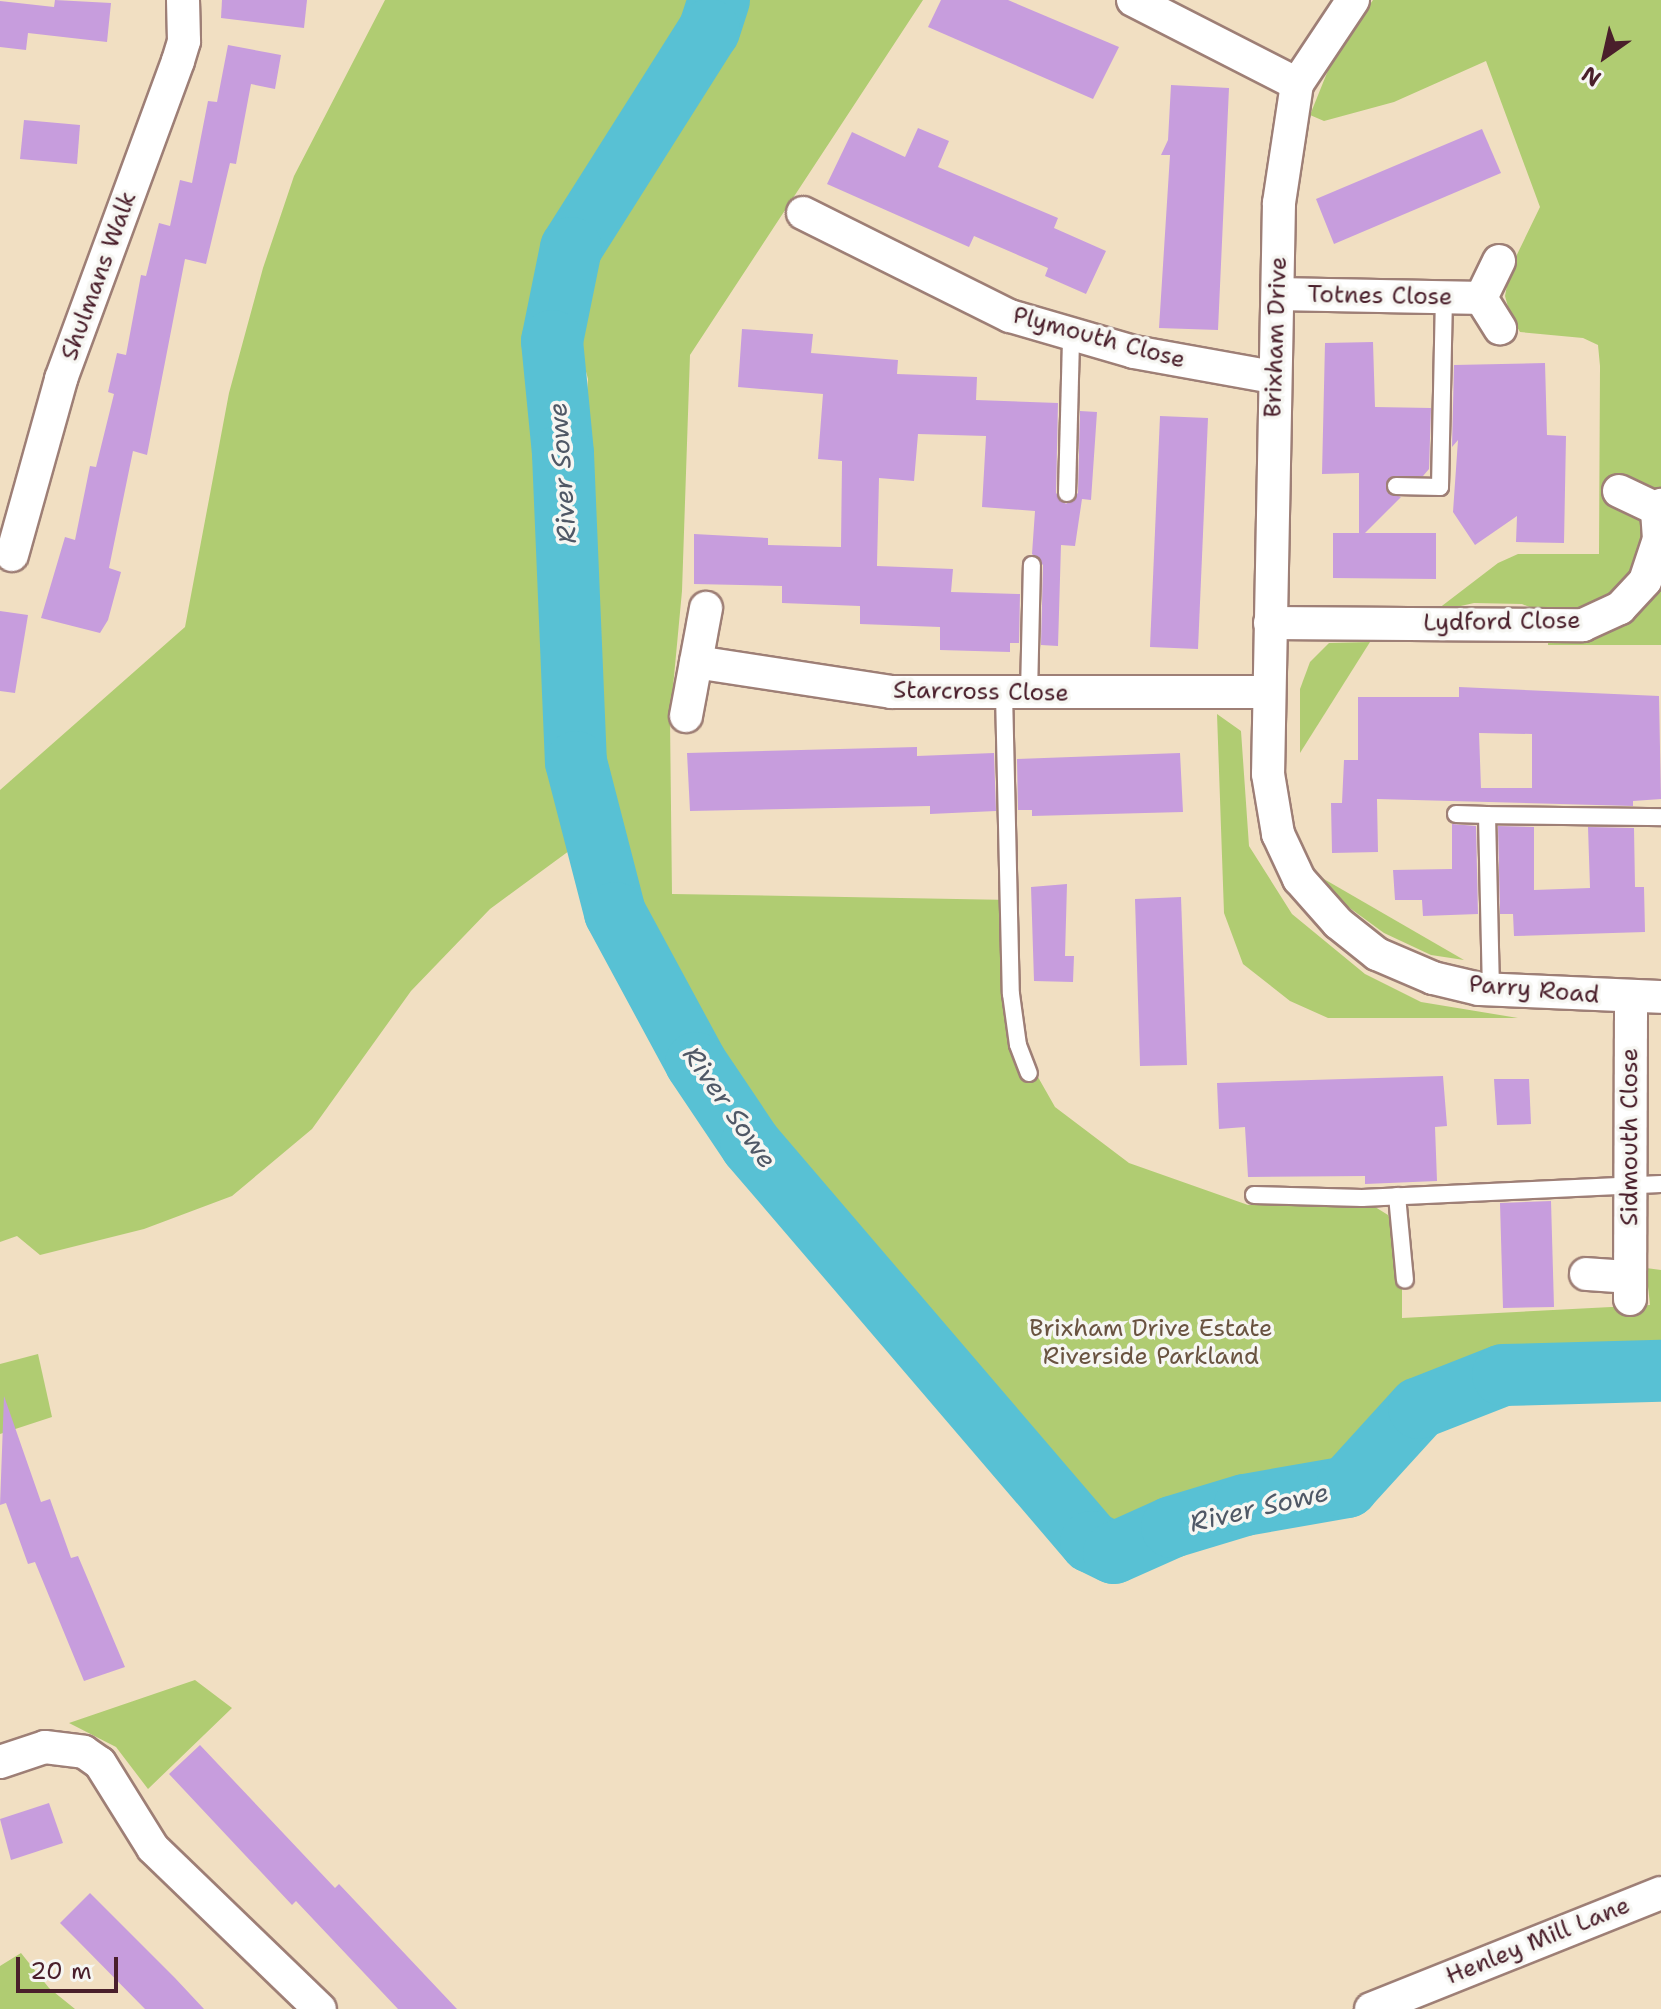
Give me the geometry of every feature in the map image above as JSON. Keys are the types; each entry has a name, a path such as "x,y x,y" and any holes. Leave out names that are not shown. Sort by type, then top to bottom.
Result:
{"street":[{"name":"Shulmans Walk","path":"12,555 61,379 178,61 184,41 183,0"},
{"path":"1133,0 1297,84"},
{"name":"Brixham Drive","path":"1269,692 1273,377 1279,294 1279,203 1297,84 1353,0"},
{"name":"Plymouth Close","path":"803,213 1010,316 1071,335 1273,377"},
{"name":"Totnes Close","path":"1481,298 1499,261"},
{"name":"Totnes Close","path":"1279,294 1481,298"},
{"name":"Totnes Close","path":"1481,298 1500,328"},
{"name":"Lydford Close","path":"1270,623 1583,625 1620,608 1645,581 1659,539 1659,507 1619,491"},
{"path":"686,716 706,608"},
{"name":"Starcross Close","path":"696,662 891,692 1269,692"},
{"name":"Parry Road","path":"1269,692 1268,774 1278,834 1299,879 1338,923 1377,954 1433,978 1491,990 1646,998"},
{"name":"Sidmouth Close","path":"1586,1274 1629,1288 1646,1186 1646,998"},
{"path":"0,1762 45,1747 84,1752 100,1763 153,1848 320,2009"},
{"name":"Henley Mill Lane","path":"1371,2009 1661,1893"}],"lane":[{"path":"1396,486 1440,487 1444,297"},
{"path":"1067,493 1071,335"},
{"path":"1029,1073 1018,1045 1011,994 1017,694 1032,565"},
{"path":"1456,814 1661,817"},
{"path":"1487,815 1491,990"},
{"path":"1254,1195 1397,1196 1646,1186"},
{"path":"1397,1196 1405,1280"}],"green space":[{"path":"385,0 704,0 695,24 552,238 530,343 546,641 556,704 555,761 573,848 490,909 411,991 312,1129 232,1196 144,1229 40,1255 17,1236 0,1242 0,790 185,627 229,393 263,268 294,176"},
{"name":"Brixham Drive Estate Riverside Parkland","path":"745,0 923,0 690,355 682,591 670,719 672,894 1012,900 1026,1056 1055,1107 1129,1163 1248,1205 1372,1205 1388,1215 1402,1244 1402,1318 1650,1305 1646,1268 1661,1270 1661,1359 1628,1355 1478,1363 1425,1381 1362,1453 1337,1473 1215,1491 1116,1539 1098,1532 795,1185 718,1083 681,1019 629,903 607,834 589,732 579,500 588,379 571,316 580,257 617,186"},
{"path":"1373,0 1661,0 1661,645 1548,645 1549,615 1522,604 1474,603 1434,612 1498,563 1518,554 1599,554 1598,345 1583,338 1520,332 1510,314 1505,296 1510,269 1540,207 1486,61 1394,102 1324,121 1310,115 1335,53"},
{"path":"1370,642 1300,753 1300,689 1310,662 1329,643"},
{"path":"1217,714 1241,731 1249,846 1292,914 1365,974 1421,1002 1518,1018 1328,1018 1290,1001 1243,964 1224,913"},
{"path":"1317,875 1464,960 1431,955 1384,933 1347,906"},
{"path":"38,1354 52,1417 0,1434 0,1364"},
{"path":"195,1680 232,1708 148,1789 116,1747 69,1723"},
{"path":"21,1953 49,1988 75,2009 0,2009 0,1966"}],"building":[{"path":"55,0 111,3 107,42 28,33 26,50 0,47 0,1 54,7"},
{"path":"222,0 307,0 304,28 221,18"},
{"path":"941,0 1008,0 1119,47 1093,99 928,27"},
{"path":"228,45 281,55 275,89 251,84 236,164 230,163 206,264 185,259 147,455 133,451 109,568 121,572 108,620 100,633 41,618 65,537 75,540 90,466 96,467 114,394 108,392 117,353 126,355 141,275 146,276 159,223 170,226 180,180 192,183 208,101 217,102"},
{"path":"1171,85 1229,88 1218,330 1159,328 1170,155 1161,155 1168,140"},
{"path":"24,120 80,125 77,164 20,159"},
{"path":"918,128 949,141 938,167 1058,218 1054,228 1106,251 1086,294 1045,276 1048,268 974,236 969,247 827,184 852,132 905,157"},
{"path":"1482,129 1501,173 1334,244 1316,199"},
{"path":"742,329 813,334 811,353 898,360 897,374 977,377 976,400 1058,403 1056,493 1066,504 1078,493 1080,411 1097,412 1091,500 1082,499 1075,546 1061,545 1058,646 1041,645 1043,565 1032,554 1035,511 982,507 986,436 918,434 914,481 879,478 877,566 953,569 951,592 1020,594 1019,643 1010,643 1010,652 940,650 940,627 860,624 860,606 782,603 782,586 694,584 694,534 768,538 768,545 841,547 842,461 818,459 823,394 738,387"},
{"path":"1373,342 1375,407 1431,408 1429,469 1423,476 1387,480 1387,492 1401,497 1365,533 1436,533 1436,579 1333,578 1333,533 1359,533 1359,473 1322,474 1325,343"},
{"path":"1545,363 1547,435 1566,436 1564,543 1516,542 1517,516 1475,545 1453,512 1458,440 1452,447 1454,365"},
{"path":"1160,416 1208,418 1198,649 1150,647"},
{"path":"0,611 28,615 15,693 0,691"},
{"path":"1459,687 1659,696 1661,799 1633,801 1633,806 1377,799 1378,852 1332,853 1331,803 1342,803 1344,760 1358,760 1358,697 1459,697","holes":["1479,733 1532,734 1532,788 1481,788"]},
{"path":"917,747 917,756 994,753 996,811 930,814 930,806 690,811 687,753"},
{"path":"1180,753 1183,812 1032,816 1032,810 1018,810 1017,759"},
{"path":"1452,824 1476,826 1478,914 1423,916 1422,900 1395,900 1393,870 1452,869"},
{"path":"1498,826 1534,827 1534,890 1590,888 1588,827 1634,828 1635,887 1644,887 1645,932 1514,936 1513,914 1500,914"},
{"path":"1067,884 1065,956 1074,956 1073,982 1034,981 1031,887"},
{"path":"1181,897 1187,1065 1140,1066 1135,899"},
{"path":"1443,1076 1447,1126 1435,1127 1437,1181 1365,1184 1365,1176 1248,1177 1245,1127 1219,1129 1217,1083"},
{"path":"1494,1079 1529,1079 1531,1124 1497,1125"},
{"path":"1551,1201 1554,1307 1503,1308 1500,1203"},
{"path":"4,1396 41,1502 50,1499 71,1558 78,1556 125,1667 84,1681 35,1562 28,1564 6,1503 0,1505"},
{"path":"200,1745 335,1888 339,1884 457,2009 398,2009 296,1901 292,1905 169,1774"},
{"path":"49,1803 63,1843 11,1860 0,1819"},
{"path":"90,1893 204,2009 145,2009 60,1923"}],"waterway":[{"name":"River Sowe","path":"719,0 709,30 571,248 552,341 563,454 576,762 615,913 696,1063 751,1145 1091,1542 1114,1553 1172,1527 1245,1505 1347,1487 1419,1408 1503,1375 1661,1371"}]}
